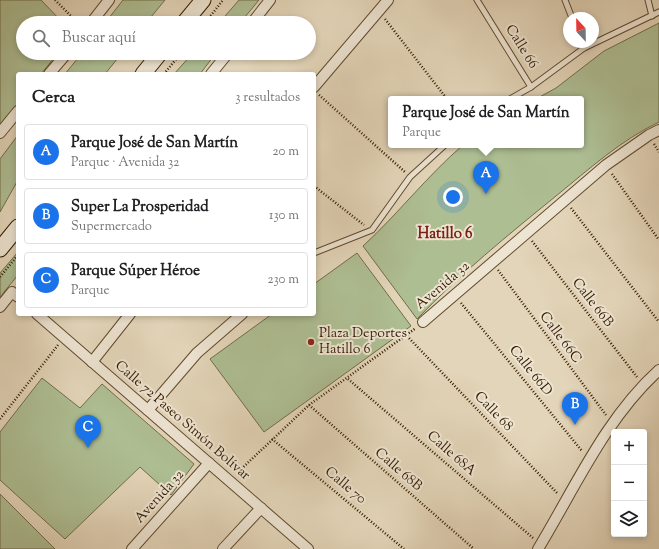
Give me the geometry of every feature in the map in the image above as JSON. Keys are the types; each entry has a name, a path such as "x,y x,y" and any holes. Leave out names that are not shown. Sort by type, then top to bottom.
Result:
{"main road":[{"path":"190,16 203,0"},
{"path":"145,72 154,60"},
{"path":"0,250 16,230"}],"street":[{"path":"96,16 109,0"},
{"path":"257,16 270,0"},
{"path":"316,85 388,0"},
{"path":"51,72 61,60"},
{"path":"214,72 223,60"},
{"path":"0,133 16,113"},
{"name":"Avenida 32","path":"423,322 606,165 648,135 659,130"},
{"path":"0,307 15,295"},
{"name":"Calle 72 Paseo Simón Bolívar","path":"40,316 308,549"},
{"path":"92,362 128,316"},
{"path":"148,410 197,353 240,316"},
{"path":"539,547 612,424 643,385 659,370"},
{"name":"Avenida 32","path":"132,549 209,463"},
{"path":"223,549 260,508"}],"lane":[{"name":"Calle 66","path":"477,0 531,86"},
{"path":"564,0 569,12"},
{"path":"648,0 652,16"},
{"path":"599,41 659,12"},
{"path":"515,96 584,48"},
{"path":"316,252 372,230 410,177 442,148"}],"path":[{"path":"55,0 71,16"},
{"path":"210,16 223,0"},
{"path":"379,11 445,96"},
{"path":"166,72 175,60"},
{"path":"316,93 410,177"},
{"path":"606,165 659,240"},
{"path":"316,188 372,230"},
{"path":"564,200 659,322"},
{"name":"Calle 66B","path":"526,234 643,385"},
{"path":"0,277 16,257"},
{"name":"Calle 66C","path":"492,263 612,424"},
{"name":"Calle 66D","path":"454,294 589,461"},
{"name":"Avenida 32","path":"229,481 309,405 348,379 407,336 423,322"},
{"name":"Calle 68","path":"407,336 565,501"},
{"path":"0,420 64,337"},
{"name":"Calle 68A","path":"348,379 539,547"},
{"name":"Calle 68B","path":"309,405 474,549"},
{"name":"Calle 70","path":"272,439 404,549"}],"green space":[{"path":"0,0 41,0 56,16 16,16 16,60 52,60 43,72 16,72 16,105 0,125"},
{"path":"123,0 165,0 152,16 110,16"},
{"path":"239,0 259,0 246,16 225,16"},
{"path":"659,23 659,122 618,146 520,225 450,286 417,319 363,246 437,169 460,148 584,148 584,96 541,96 556,88 604,51"},
{"path":"76,60 116,60 107,72 67,72"},
{"path":"187,60 211,60 202,72 176,72"},
{"path":"16,138 16,184 0,212 0,159"},
{"name":"Plaza Deportes Hatillo 6","path":"357,253 411,326 264,432 210,359 269,316 316,316 316,283"},
{"path":"16,254 16,277 0,297 0,273"},
{"path":"42,378 80,408 102,384 194,464 171,495 140,467 65,539 0,480 0,432"},
{"path":"0,494 55,549 0,549"}],"place":[{"name":"Parque José de San Martín","path":"486,194"},
{"name":"Plaza Deportes Hatillo 6","path":"311,342"},
{"name":"Super La Prosperidad","path":"575,425"},
{"name":"Parque Súper Héroe","path":"88,448"}],"district":[{"name":"Hatillo 6","path":"445,234"}]}
